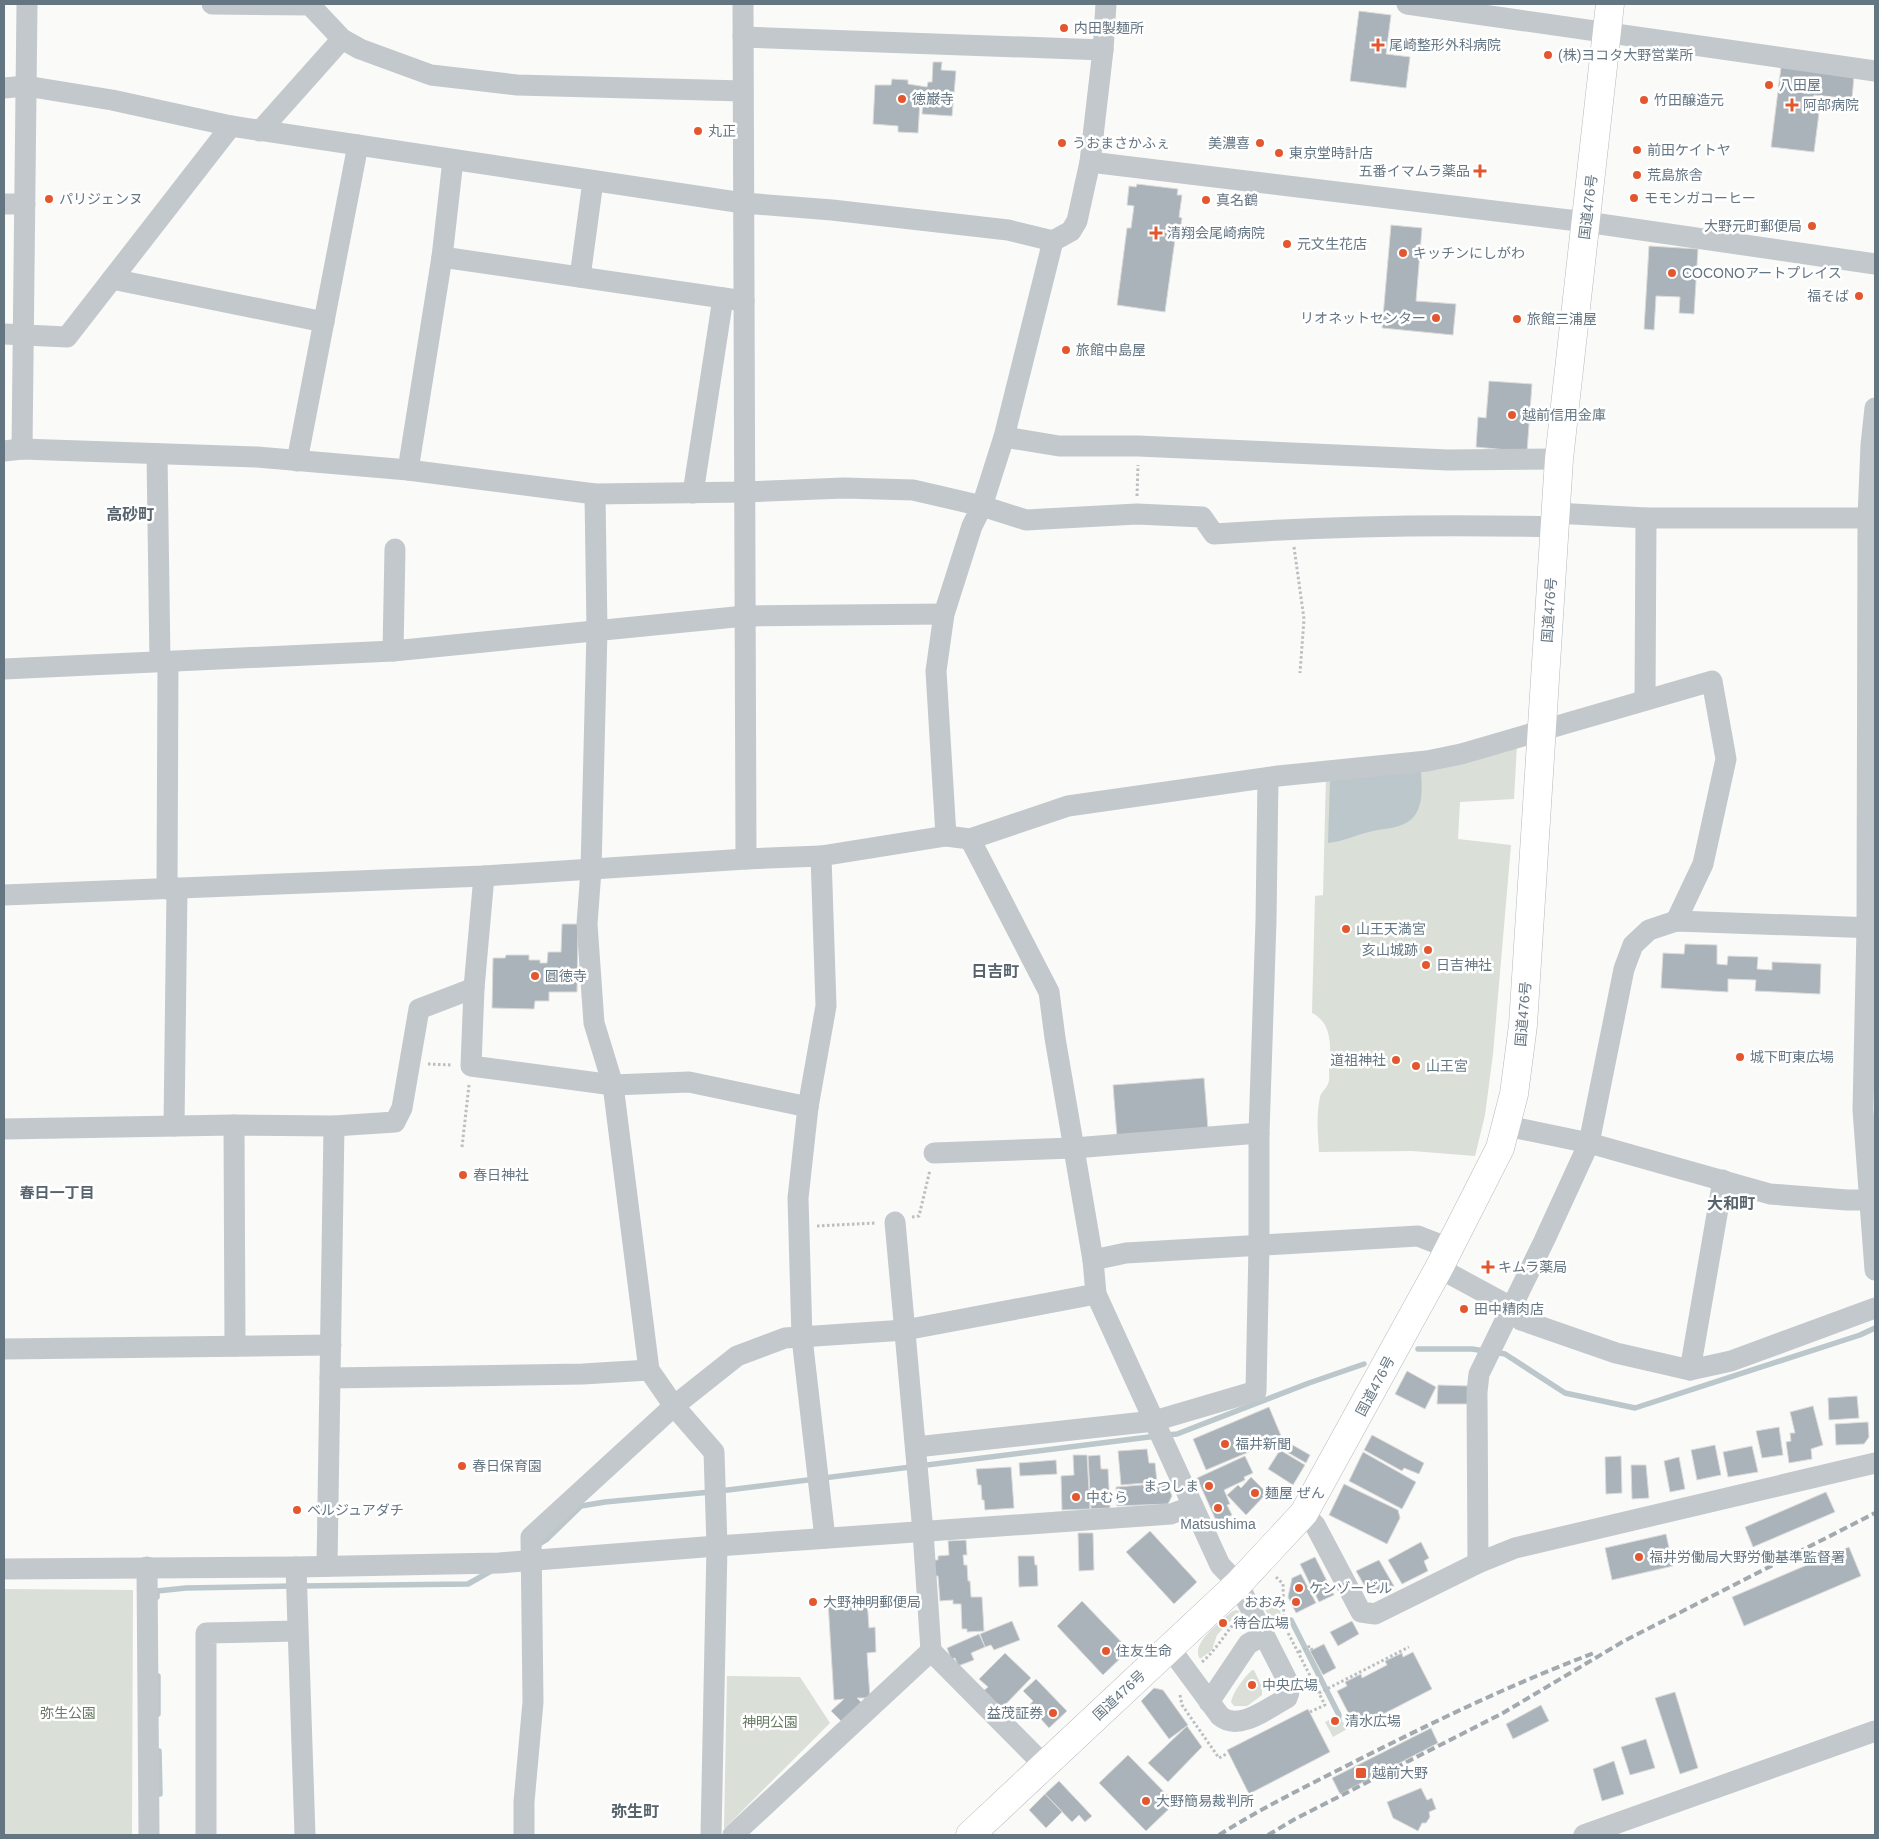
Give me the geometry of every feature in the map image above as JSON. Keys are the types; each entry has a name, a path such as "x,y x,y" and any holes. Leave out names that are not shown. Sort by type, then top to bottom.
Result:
{"highway":[{"name":"国道476号","path":"970,1835 1238,1584 1304,1513 1444,1258 1500,1148 1514,1094 1523,1025 1559,459 1610,4"}],"street":[{"path":"27,4 25,204 13,335 13,450 257,457 408,470 595,494 745,492 844,488 913,490 982,506 1026,520 1137,514 1202,517 1214,534 1291,529 1555,520 1872,518"},
{"path":"212,4 310,6 342,40 431,75 517,86 743,91"},
{"path":"693,493 734,300 743,204 743,4"},
{"path":"4,88 26,86 112,100 231,126 743,204 832,210 1008,230 1053,241 1071,231 1077,221 1090,162 1103,50 1106,4"},
{"path":"1407,4 1875,71"},
{"path":"743,37 1103,50"},
{"path":"260,130 342,40"},
{"path":"13,335 67,337 231,126"},
{"path":"297,461 358,146"},
{"path":"408,470 442,257 453,160"},
{"path":"1090,162 1586,222 1875,264"},
{"path":"580,277 593,181"},
{"path":"4,204 25,204"},
{"path":"946,836 936,671 944,614 972,526 982,506 1004,437 1053,241"},
{"path":"442,257 734,300"},
{"path":"112,279 324,322"},
{"path":"734,300 745,492 746,859"},
{"path":"1875,408 1871,445 1871,928 1863,1110 1875,1270"},
{"path":"1004,437 1059,446 1138,446 1448,460 1559,459"},
{"path":"157,454 172,888 174,1126"},
{"path":"595,494 597,630 591,870 587,924 594,1023 613,1085 649,1370 674,1406 714,1452 717,1546 711,1835"},
{"path":"1645,700 1646,518"},
{"path":"393,651 395,549"},
{"path":"4,669 393,651 745,616 944,614"},
{"path":"4,895 591,870 746,859 821,856 946,836 970,839 1068,806 1268,778 1427,761 1461,754 1712,681 1726,759 1703,864 1676,921"},
{"path":"916,1447 1159,1431 1256,1391 1260,1246 1259,1133 1266,921 1268,778"},
{"path":"970,839 1049,992 1055,1038 1093,1260 1096,1294 1220,1565 1238,1584 1290,1686 1287,1698 1242,1722 1225,1720 1169,1647"},
{"path":"821,856 826,1006 808,1107 798,1198 802,1338 825,1538"},
{"path":"484,876 474,988 471,1066 613,1085 688,1082 808,1107"},
{"path":"1478,1563 1477,1392 1479,1374 1544,1241 1589,1142 1624,969 1632,946 1649,930 1676,921 1871,928"},
{"path":"4,1129 234,1125 334,1126 395,1122 402,1108 419,1009 474,988"},
{"path":"234,1125 235,1346"},
{"path":"327,1566 334,1126"},
{"path":"1507,1126 1589,1142 1770,1194 1870,1200"},
{"path":"934,1153 1074,1148 1259,1133"},
{"path":"1690,1370 1723,1180"},
{"path":"894,1222 916,1447 931,1651 1044,1765"},
{"path":"1093,1260 1126,1253 1418,1236 1444,1258 1511,1307 1521,1320 1616,1353 1690,1370 1731,1361 1875,1308"},
{"path":"524,1835 524,1802 533,1702 531,1537 674,1406 737,1356 785,1338 905,1330 1096,1294"},
{"path":"4,1349 330,1345"},
{"path":"330,1378 573,1374 649,1370"},
{"path":"1304,1513 1315,1524 1361,1612 1375,1614 1478,1563 1515,1548 1875,1462"},
{"path":"4,1569 296,1567 498,1563 1171,1514 1193,1506"},
{"path":"147,1567 149,1835"},
{"path":"296,1567 305,1835"},
{"path":"206,1835 206,1633 297,1631"},
{"path":"1210,1702 1248,1644 1264,1635"},
{"path":"733,1835 931,1651"},
{"path":"1584,1835 1640,1826 1875,1731"}],"path":[{"path":"1137,514 1138,446"},
{"path":"1291,529 1304,619 1300,673"},
{"path":"410,1063 471,1066 462,1147"},
{"path":"1276,1577 1283,1584 1284,1625 1321,1692 1324,1705 1310,1712"},
{"path":"1202,1663 1214,1652 1239,1616"},
{"path":"1321,1692 1408,1647"},
{"path":"1298,1652 1310,1649"},
{"path":"1178,1688 1182,1705 1219,1758 1228,1753"}],"green space":[{"path":"1517,745 1514,799 1460,802 1458,839 1511,845 1493,1054 1485,1115 1475,1156 1412,1151 1319,1152 1318,1111 1321,1095 1329,1081 1330,1045 1324,1023 1312,1013 1315,896 1323,895 1326,776"},
{"name":"弥生公園","path":"4,1589 133,1590 132,1835 4,1835"},
{"path":"1267,1597 1268,1600 1273,1598 1280,1605 1281,1623 1266,1612 1263,1600"},
{"name":"待合広場","path":"1235,1610 1240,1611 1217,1635 1212,1650 1200,1659 1198,1653 1199,1646 1203,1640 1214,1627"},
{"path":"1252,1670 1254,1670 1262,1687 1262,1695 1247,1706 1234,1706 1231,1702 1234,1693"},
{"name":"神明公園","path":"727,1676 800,1677 830,1723 724,1829"},
{"path":"1337,1716 1340,1717 1347,1729 1333,1737 1325,1722"}],"shaded area":[{"path":"1421,771 1420,803 1414,817 1396,827 1328,843 1330,782 1332,779"}],"building":[{"path":"1359,11 1391,15 1386,54 1410,57 1406,88 1350,81"},
{"path":"933,62 942,62 941,70 956,71 952,116 922,114 923,101 920,101 918,133 898,132 898,126 873,124 875,85 891,85 892,79 908,80 908,84 927,87 928,82 932,82"},
{"path":"1781,67 1854,76 1852,99 1814,95 1811,112 1819,113 1814,152 1771,147"},
{"path":"1137,184 1178,189 1177,195 1182,195 1179,217 1182,218 1181,225 1177,225 1165,312 1117,305 1127,228 1131,228 1134,206 1127,205 1129,186 1136,187"},
{"path":"1391,225 1422,228 1416,301 1456,304 1453,335 1382,328"},
{"path":"1649,246 1698,249 1694,314 1679,313 1680,297 1656,296 1654,330 1644,329"},
{"path":"1489,381 1532,384 1527,452 1476,447 1478,417 1486,418"},
{"path":"562,924 578,924 577,992 549,992 549,1001 535,1001 534,1009 492,1008 493,958 505,958 506,955 529,955 529,960 540,960 540,963 547,963 548,952 561,952"},
{"path":"1685,944 1717,945 1717,964 1727,965 1728,956 1758,957 1757,969 1772,970 1772,962 1821,964 1820,994 1755,991 1756,980 1728,979 1728,992 1661,988 1663,953 1684,954"},
{"path":"1204,1078 1208,1129 1117,1137 1113,1085"},
{"path":"1407,1371 1436,1387 1425,1409 1395,1394"},
{"path":"1438,1385 1469,1386 1469,1404 1437,1404"},
{"path":"1857,1396 1859,1418 1829,1420 1828,1398"},
{"path":"1813,1406 1823,1445 1811,1449 1812,1459 1789,1463 1786,1442 1791,1441 1790,1433 1795,1433 1790,1412"},
{"path":"1269,1407 1282,1438 1206,1470 1193,1439"},
{"path":"1868,1422 1869,1437 1864,1444 1836,1445 1835,1424"},
{"path":"1779,1427 1783,1455 1762,1458 1756,1431"},
{"path":"1372,1435 1424,1463 1419,1474 1404,1468 1402,1471 1364,1450"},
{"path":"1284,1440 1310,1455 1306,1463 1280,1448"},
{"path":"1715,1445 1721,1475 1697,1480 1691,1450"},
{"path":"1752,1446 1758,1472 1728,1477 1723,1452"},
{"path":"1147,1449 1149,1463 1155,1463 1157,1482 1121,1485 1118,1451"},
{"path":"1280,1450 1305,1465 1293,1485 1268,1469"},
{"path":"1363,1452 1416,1482 1402,1509 1349,1481"},
{"path":"1073,1455 1087,1455 1090,1509 1062,1510 1061,1476 1074,1475"},
{"path":"1100,1455 1101,1469 1108,1469 1110,1508 1091,1509 1088,1456"},
{"path":"1245,1456 1253,1473 1244,1477 1245,1480 1224,1490 1230,1504 1227,1505 1232,1515 1218,1525 1197,1478"},
{"path":"1621,1456 1622,1493 1606,1494 1605,1457"},
{"path":"1679,1457 1685,1489 1670,1492 1664,1461"},
{"path":"1056,1460 1057,1474 1020,1476 1019,1463"},
{"path":"1631,1465 1646,1465 1649,1498 1632,1499"},
{"path":"1011,1467 1014,1508 985,1510 976,1469"},
{"path":"1251,1477 1267,1493 1246,1515 1227,1495 1238,1485 1241,1488"},
{"path":"1167,1483 1172,1496 1168,1504 1117,1506 1116,1487"},
{"path":"1344,1484 1398,1510 1400,1518 1387,1544 1329,1515"},
{"path":"1826,1492 1835,1512 1753,1547 1745,1527"},
{"path":"1150,1531 1197,1582 1174,1604 1126,1552"},
{"path":"1078,1533 1093,1533 1094,1570 1079,1571"},
{"name":"福井労働局大野労働基準監督署","path":"1666,1534 1673,1566 1612,1580 1605,1548"},
{"path":"966,1540 967,1555 963,1555 964,1565 967,1565 971,1597 982,1597 984,1631 967,1632 967,1629 962,1629 961,1604 953,1604 953,1600 940,1601 938,1576 935,1576 934,1560 938,1560 938,1556 949,1555 948,1541"},
{"path":"1421,1542 1429,1558 1424,1561 1428,1571 1402,1584 1388,1560"},
{"path":"1849,1547 1861,1576 1744,1626 1732,1597"},
{"path":"1018,1556 1034,1556 1035,1565 1037,1565 1038,1586 1019,1587"},
{"path":"1315,1557 1334,1595 1319,1602 1300,1564"},
{"path":"1379,1560 1394,1586 1384,1591 1367,1590 1356,1571"},
{"name":"ケンゾービル","path":"1301,1574 1316,1603 1296,1613 1288,1597 1292,1578"},
{"path":"867,1599 869,1628 875,1627 876,1652 867,1653 870,1698 857,1698 863,1704 843,1723 831,1711 844,1699 834,1700 828,1601"},
{"path":"1082,1601 1129,1650 1103,1675 1057,1626"},
{"path":"1012,1621 1020,1640 994,1650 991,1645 985,1647 980,1634"},
{"path":"1352,1621 1359,1634 1338,1646 1330,1632"},
{"path":"979,1634 985,1647 971,1653 974,1660 958,1666 955,1658 951,1659 947,1648"},
{"path":"1324,1644 1336,1668 1323,1675 1310,1651"},
{"path":"1413,1652 1432,1689 1356,1728 1337,1691 1347,1686 1345,1682 1361,1674 1362,1678 1387,1665 1385,1661 1402,1653 1403,1657"},
{"path":"1005,1653 1031,1678 1000,1710 982,1692 988,1687 979,1679"},
{"path":"1036,1679 1067,1711 1049,1728 1029,1706 1033,1701 1023,1691"},
{"path":"1154,1688 1163,1690 1188,1725 1169,1739 1141,1701"},
{"path":"1675,1692 1698,1768 1680,1774 1655,1698"},
{"path":"1541,1705 1549,1721 1513,1739 1506,1724"},
{"path":"1308,1709 1330,1752 1249,1794 1227,1750"},
{"path":"1187,1726 1202,1747 1168,1782 1148,1763"},
{"path":"1431,1728 1438,1743 1340,1794 1332,1778"},
{"path":"1646,1739 1655,1768 1630,1775 1621,1747"},
{"path":"1128,1755 1175,1803 1146,1831 1099,1783"},
{"path":"1614,1761 1624,1794 1602,1801 1593,1769"},
{"path":"1059,1781 1092,1816 1085,1822 1079,1815 1072,1822 1045,1794"},
{"path":"1421,1788 1427,1800 1432,1798 1436,1809 1429,1812 1430,1817 1426,1823 1422,1823 1418,1831 1393,1818 1387,1802"},
{"path":"1045,1794 1062,1812 1046,1828 1029,1810"}],"waterway":[{"path":"1494,1352 1505,1354 1565,1393 1635,1408 1860,1335 1875,1328"},
{"path":"1418,1349 1472,1349 1485,1351"},
{"path":"1166,1435 1177,1434 1364,1364"},
{"path":"720,1491 1157,1436"},
{"path":"536,1546 546,1540 581,1506 711,1492"},
{"path":"301,1586 468,1584 491,1571"},
{"path":"157,1597 157,1591 186,1588 292,1586"},
{"path":"1291,1620 1339,1715 1338,1723"},
{"path":"158,1676 158,1714"},
{"path":"159,1751 160,1794"}],"railway":[{"path":"1268,1835 1295,1819 1503,1713 1624,1641 1875,1513"},
{"path":"1219,1835 1286,1796 1414,1732 1473,1704 1594,1653"}],"place":[{"name":"内田製麺所","path":"1064,28"},
{"name":"尾崎整形外科病院","path":"1378,45"},
{"name":"(株)ヨコタ大野営業所","path":"1548,55"},
{"name":"八田屋","path":"1769,85"},
{"name":"徳巌寺","path":"902,99"},
{"name":"竹田醸造元","path":"1644,100"},
{"name":"阿部病院","path":"1792,105"},
{"name":"丸正","path":"698,131"},
{"name":"うおまさかふぇ","path":"1062,143"},
{"name":"美濃喜","path":"1260,143"},
{"name":"前田ケイトヤ","path":"1637,150"},
{"name":"東京堂時計店","path":"1279,153"},
{"name":"五番イマムラ薬品","path":"1480,171"},
{"name":"荒島旅舎","path":"1637,175"},
{"name":"モモンガコーヒー","path":"1634,198"},
{"name":"パリジェンヌ","path":"49,199"},
{"name":"真名鶴","path":"1206,200"},
{"name":"大野元町郵便局","path":"1812,226"},
{"name":"清翔会尾崎病院","path":"1156,233"},
{"name":"元文生花店","path":"1287,244"},
{"name":"キッチンにしがわ","path":"1403,253"},
{"name":"COCONOアートプレイス","path":"1672,273"},
{"name":"福そば","path":"1859,296"},
{"name":"リオネットセンター","path":"1436,318"},
{"name":"旅館三浦屋","path":"1517,319"},
{"name":"旅館中島屋","path":"1066,350"},
{"name":"越前信用金庫","path":"1512,415"},
{"name":"山王天満宮","path":"1346,929"},
{"name":"亥山城跡","path":"1428,950"},
{"name":"日吉神社","path":"1426,965"},
{"name":"圓徳寺","path":"535,976"},
{"name":"城下町東広場","path":"1740,1057"},
{"name":"道祖神社","path":"1396,1060"},
{"name":"山王宮","path":"1416,1066"},
{"name":"春日神社","path":"463,1175"},
{"name":"キムラ薬局","path":"1488,1267"},
{"name":"田中精肉店","path":"1464,1309"},
{"name":"福井新聞","path":"1225,1444"},
{"name":"春日保育園","path":"462,1466"},
{"name":"まつしま","path":"1209,1486"},
{"name":"麺屋 ぜん","path":"1255,1493"},
{"name":"中むら","path":"1076,1497"},
{"name":"Matsushima","path":"1218,1508"},
{"name":"ベルジュアダチ","path":"297,1510"},
{"name":"福井労働局大野労働基準監督署","path":"1639,1557"},
{"name":"ケンゾービル","path":"1299,1588"},
{"name":"大野神明郵便局","path":"813,1602"},
{"name":"おおみ","path":"1296,1602"},
{"name":"待合広場","path":"1223,1623"},
{"name":"住友生命","path":"1106,1651"},
{"name":"中央広場","path":"1252,1685"},
{"name":"益茂証券","path":"1053,1713"},
{"name":"清水広場","path":"1335,1721"},
{"name":"越前大野","path":"1361,1773"},
{"name":"大野簡易裁判所","path":"1146,1801"}],"district":[{"name":"高砂町","path":"130,514"},
{"name":"日吉町","path":"995,971"},
{"name":"春日一丁目","path":"57,1193"},
{"name":"大和町","path":"1731,1203"},
{"name":"弥生町","path":"635,1811"}]}
